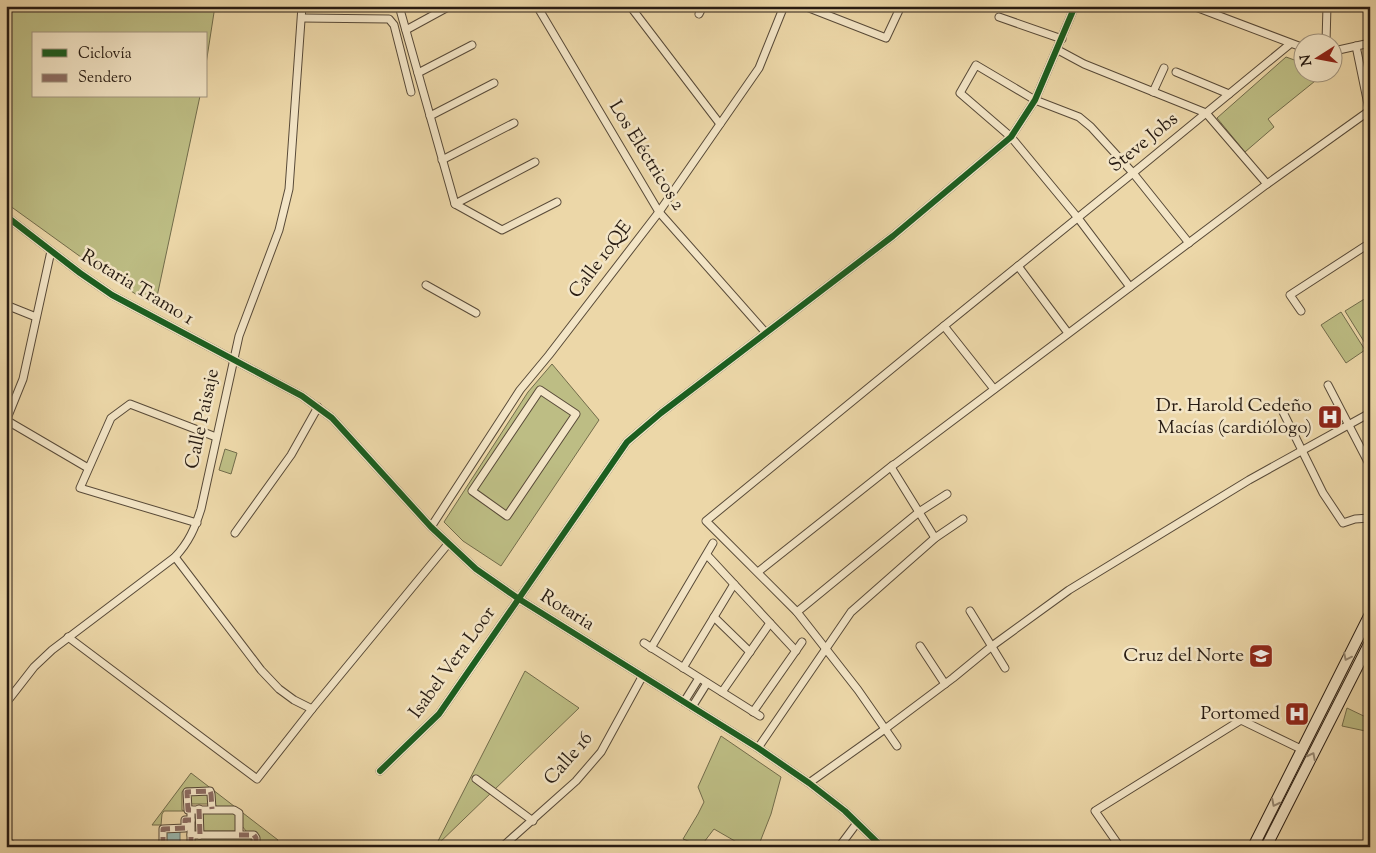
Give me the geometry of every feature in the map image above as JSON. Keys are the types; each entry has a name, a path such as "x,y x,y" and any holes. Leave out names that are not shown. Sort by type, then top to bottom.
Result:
{"main road":[{"path":"1253,847 1370,614"},
{"path":"1266,847 1370,642"},
{"path":"1313,727 1324,732"},
{"path":"6,843 10,847"}],"street":[{"name":"Calle Paisaje","path":"6,703 34,667 68,637 186,546 196,523 233,360 246,316 279,230 290,189 302,6"},
{"path":"399,6 455,204 502,230 556,202"},
{"path":"406,30 450,6"},
{"name":"Los Eléctricos 2","path":"536,6 659,212 766,333"},
{"path":"630,6 720,124"},
{"path":"700,14 703,6"},
{"name":"Calle 10QE","path":"431,527 520,390 659,212 759,68 784,6"},
{"path":"804,6 886,38 901,6"},
{"name":"Isabel Vera Loor","path":"380,771 439,714 628,442 661,413 893,236 1012,137 1035,100 1058,50 1075,6"},
{"path":"1193,6 1294,45"},
{"path":"1326,32 1327,6"},
{"path":"302,18 389,19 394,25 411,92"},
{"path":"998,18 1062,39"},
{"path":"1344,49 1370,43"},
{"name":"Steve Jobs","path":"758,572 706,521 1290,44"},
{"path":"418,73 472,45"},
{"path":"897,746 858,690 796,612 758,572 891,466 1267,184 1369,112 1356,46"},
{"path":"1058,50 1084,64 1206,113 1267,184"},
{"path":"1130,287 1078,218 1012,137 960,93 976,65 1035,100 1078,117 1091,127 1133,174 1189,243"},
{"path":"1153,92 1164,68"},
{"path":"1176,72 1229,94"},
{"path":"430,116 494,84"},
{"path":"442,160 514,123"},
{"path":"455,204 535,162"},
{"name":"Rotaria Tramo 1","path":"6,216 80,273 131,306 233,360"},
{"path":"1302,311 1290,295 1370,243"},
{"path":"51,251 23,379 6,420 88,468"},
{"path":"1018,266 1068,333"},
{"path":"426,285 476,313"},
{"path":"6,305 36,317"},
{"path":"944,326 994,389"},
{"name":"Rotaria","path":"233,360 302,396 318,407 342,428 431,527 476,569 518,599 758,748 809,783 857,823 882,847"},
{"path":"1328,384 1368,462"},
{"path":"540,390 576,414 507,516 472,491 540,390"},
{"path":"196,523 80,488 111,418 130,404 216,437"},
{"path":"235,533 291,455 318,407"},
{"path":"1283,412 1323,493 1343,523 1355,519 1370,518"},
{"path":"809,783 885,729 1077,585 1249,480 1370,413"},
{"path":"891,466 935,538"},
{"path":"796,612 919,512 947,494"},
{"path":"758,748 855,608 935,538 963,519"},
{"path":"68,637 257,779 448,544"},
{"path":"652,648 713,544"},
{"path":"707,555 796,651"},
{"path":"174,557 261,670 294,700 312,709"},
{"path":"683,668 734,584"},
{"path":"970,611 1005,668"},
{"path":"714,617 750,652"},
{"path":"722,692 770,623"},
{"path":"753,712 802,642"},
{"path":"644,643 760,716"},
{"path":"920,646 945,684"},
{"name":"Calle 16","path":"502,847 576,781 601,752 642,676"},
{"path":"684,702 699,678"},
{"path":"692,707 707,683"},
{"path":"1120,847 1095,811 1241,720 1302,750"},
{"path":"476,778 533,821"},
{"path":"191,847 191,820 190,810 188,810 187,792 210,792 212,809"},
{"path":"199,809 200,835"},
{"path":"190,810 234,810 239,814 239,835"},
{"path":"163,847 163,829 185,828 186,820 191,820"},
{"path":"839,847 857,823"},
{"path":"191,835 254,835 256,847"}],"green space":[{"path":"6,6 215,6 208,51 208,32 32,32 32,98 200,98 155,306 110,278 6,203"},
{"path":"1286,57 1294,60 1294,82 1314,82 1268,119 1274,127 1245,152 1217,118"},
{"path":"1366,298 1370,304 1370,347 1368,348 1345,311"},
{"path":"1341,312 1365,350 1346,363 1321,325"},
{"path":"552,364 599,420 501,566 463,541 444,522 528,392"},
{"path":"225,449 237,453 231,474 219,470"},
{"path":"525,671 579,708 435,847"},
{"path":"1347,708 1370,719 1370,732 1342,726"},
{"path":"721,736 781,777 771,814 758,847 739,847 740,844 714,829 701,846 683,839 704,802 698,787"},
{"path":"191,773 278,840 274,847 259,847 242,826 242,814 219,808 212,801 206,788 185,788 182,792 182,810 184,811 164,811 161,825 152,825"},
{"path":"210,794 210,804 189,804 189,795"},
{"path":"203,813 236,813 236,831 203,831"},
{"path":"193,838 251,838 251,847 193,847"}],"water":[{"path":"166,830 180,830 180,847 166,847"}],"marked path":[{"path":"191,810 188,810 187,792 210,791 212,809"},
{"path":"199,809 200,835"},
{"path":"163,847 163,829 185,828 185,820 191,820"},
{"path":"191,835 191,847"},
{"path":"239,835 254,835 256,847"}],"cycle path":[{"path":"380,771 439,714 627,442 661,413 893,236 1011,137 1035,100 1075,6"},
{"path":"6,216 112,295 302,396 332,418 431,527 476,569 519,599 758,748 809,783 845,811 882,847"}],"place":[{"name":"Dr. Harold Cedeño Macías (cardiólogo)","path":"1330,417"},
{"name":"Cruz del Norte","path":"1261,656"},
{"name":"Portomed","path":"1297,714"}]}
